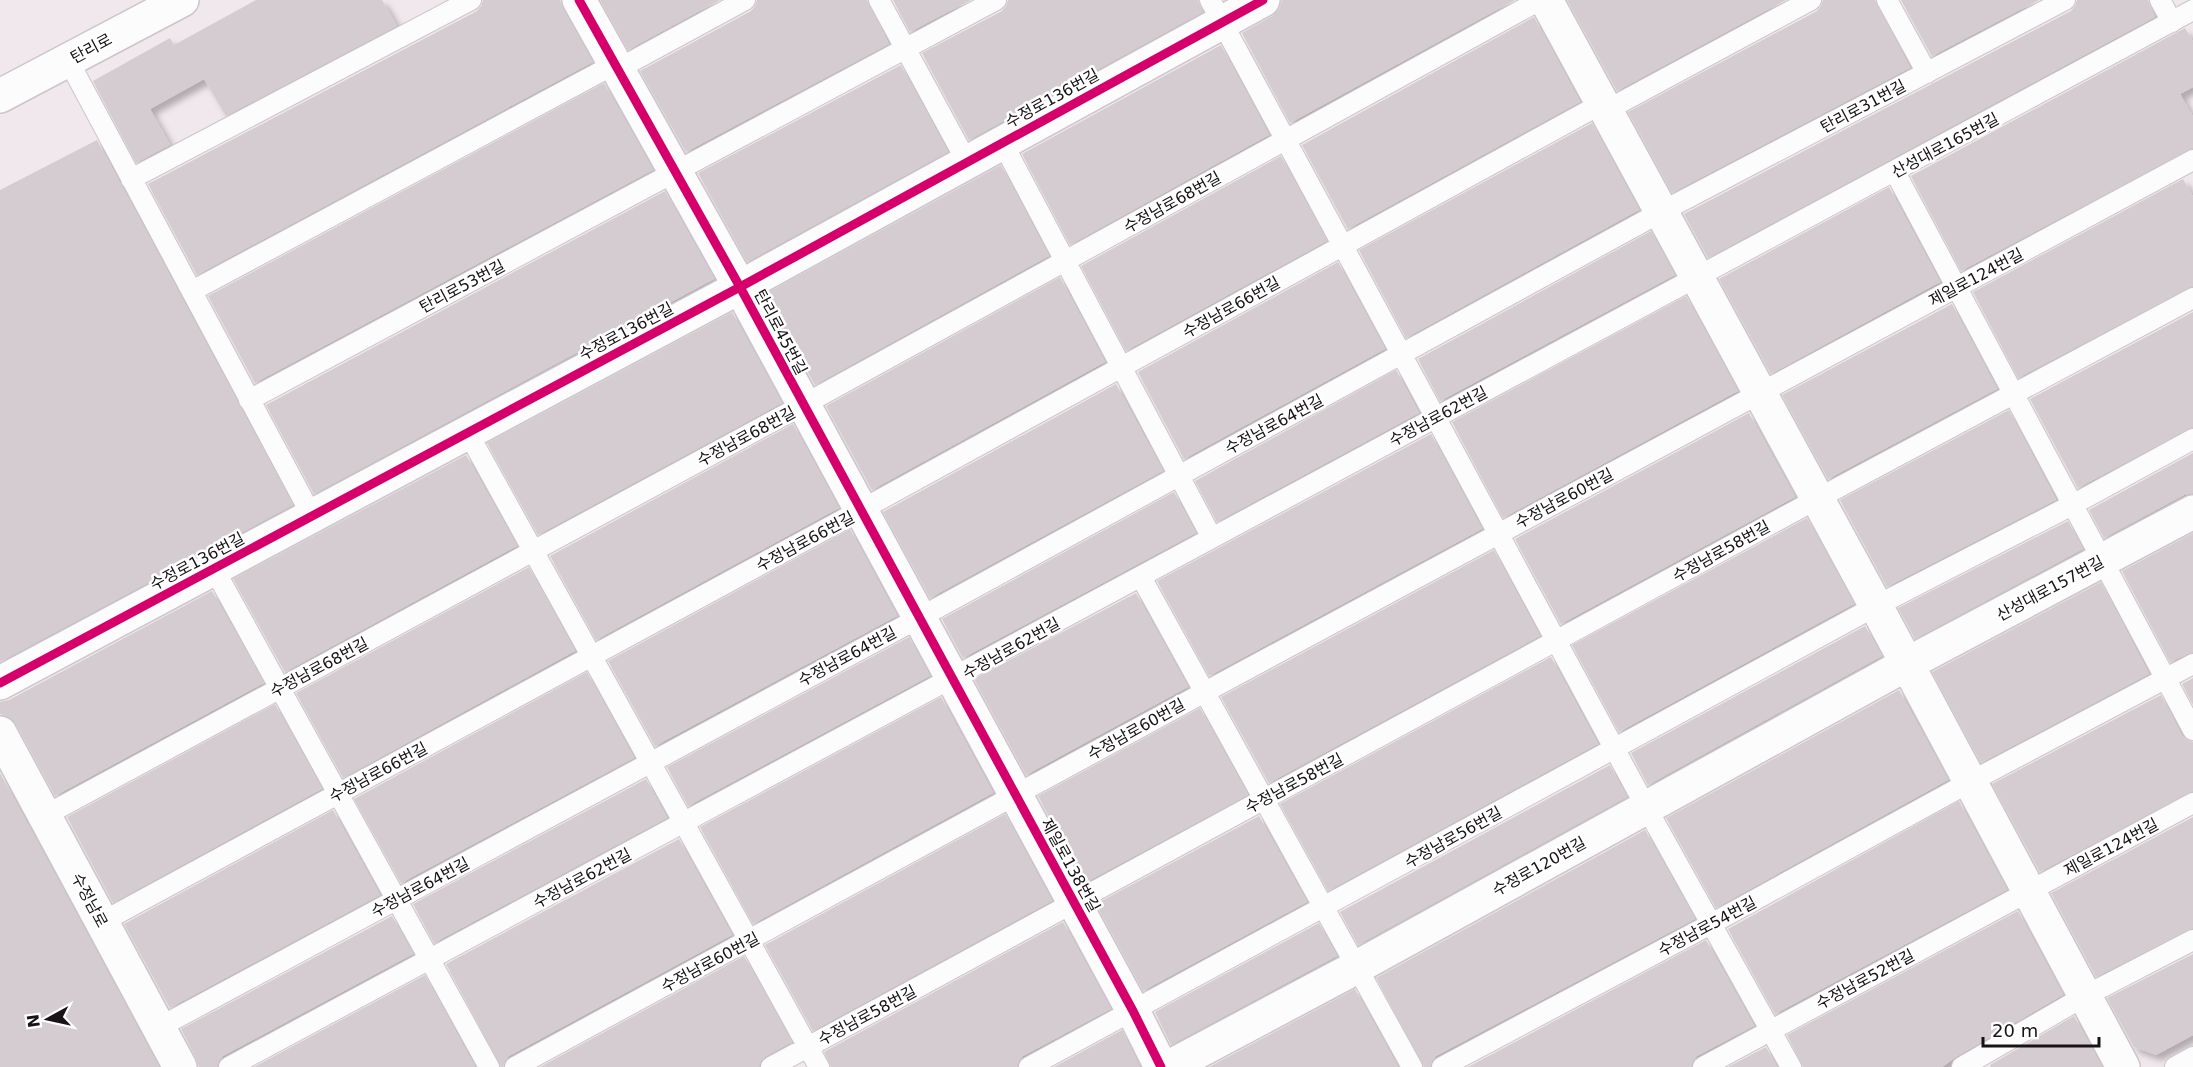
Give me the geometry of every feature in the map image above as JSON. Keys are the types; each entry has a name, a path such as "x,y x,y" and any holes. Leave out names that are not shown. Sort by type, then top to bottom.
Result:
{"street":[{"name":"탄리로","path":"0,96 182,0"},
{"name":"탄리로45번길","path":"579,0 740,288 953,679"},
{"name":"수정로136번길","path":"0,684 740,288 1002,142 1216,11 1263,0"},
{"path":"1546,0 1876,606 2123,1067"},
{"name":"산성대로157번길","path":"1907,664 2193,512"},
{"name":"수정로120번길","path":"1170,1067 1357,967 1907,664"},
{"name":"제일로138번길","path":"953,679 1161,1067"},
{"name":"수정남로","path":"0,733 180,1067"}],"lane":[{"path":"131,179 471,0"},
{"path":"192,291 745,0"},
{"path":"879,0 967,162"},
{"path":"675,172 996,0"},
{"name":"수정남로68번길","path":"45,816 803,405 1540,0"},
{"path":"1603,107 1811,0"},
{"path":"1887,0 1927,73"},
{"name":"탄리로31번길","path":"1661,212 2065,0"},
{"path":"2160,0 2186,17"},
{"path":"1216,11 1646,807 1791,1067"},
{"name":"산성대로165번길","path":"1696,277 2186,17"},
{"path":"68,60 312,516"},
{"name":"수정남로66번길","path":"102,922 1603,107"},
{"path":"1002,142 1212,538"},
{"name":"제일로124번길","path":"1759,393 2193,160"},
{"name":"탄리로53번길","path":"249,400 675,172"},
{"path":"1895,172 2193,730"},
{"name":"수정남로64번길","path":"158,1028 919,618 1661,212"},
{"name":"수정남로62번길","path":"229,1067 1696,277"},
{"path":"1817,499 2193,298"},
{"name":"수정남로60번길","path":"514,1067 1759,393"},
{"path":"468,433 819,1067"},
{"path":"1876,606 2074,504 2193,439"},
{"name":"수정남로58번길","path":"771,1067 1817,499"},
{"path":"214,569 489,1067"},
{"path":"1141,577 1412,1067"},
{"name":"수정남로56번길","path":"1029,1067 1876,606"},
{"path":"1970,782 2193,664"},
{"name":"수정남로54번길","path":"1442,1067 1711,924 1970,782"},
{"name":"제일로124번길","path":"2028,891 2193,803"},
{"name":"수정남로52번길","path":"1702,1067 2028,891"},
{"path":"1962,1067 2085,996 2193,940"},
{"path":"2175,1067 2193,1057"}],"building":[{"path":"256,0 382,0 397,26 226,116 204,79 150,109 170,145 136,163 93,81 170,38 174,45"},
{"path":"483,0 560,0 593,62 197,275 148,184 477,11"},
{"path":"600,0 720,0 628,50"},
{"path":"757,0 867,0 889,44 686,152 640,71 751,11"},
{"path":"893,0 971,0 910,32"},
{"path":"1008,0 1198,0 1203,12 969,140 922,53 1002,11"},
{"path":"1282,0 1515,0 1290,123 1242,33 1272,16 1279,9"},
{"path":"1567,0 1786,0 1617,91"},
{"path":"1823,0 1875,0 1910,68 1672,193 1628,112 1817,11"},
{"path":"1901,0 2039,0 1932,56"},
{"path":"2077,0 2148,0 2155,17 1708,258 1684,214 2071,11"},
{"path":"1534,17 1580,102 1348,229 1302,145"},
{"path":"2185,28 2193,42 2193,87 2180,94 2193,117 2193,148 1961,271 1911,176"},
{"path":"1221,45 1269,135 1070,245 1022,154"},
{"path":"901,65 948,152 747,262 698,173"},
{"path":"604,83 653,170 255,383 208,296"},
{"path":"1592,123 1639,210 1406,338 1359,250"},
{"path":"97,140 293,505 0,662 0,190"},
{"path":"1281,156 1327,241 1126,351 1081,266"},
{"path":"1001,165 1049,256 815,385 765,294"},
{"path":"2183,179 2193,197 2193,286 2018,378 1973,292"},
{"path":"1889,187 1940,282 1771,374 1719,279"},
{"path":"665,191 714,279 314,494 266,405"},
{"path":"1651,231 1675,275 1440,401 1418,359"},
{"path":"1338,262 1385,349 1184,459 1138,372"},
{"path":"1060,277 1105,362 872,490 826,406"},
{"path":"1686,296 1738,391 1503,518 1452,422"},
{"path":"1952,304 1997,389 1828,479 1782,395"},
{"path":"732,312 782,403 538,535 487,443"},
{"path":"2193,312 2193,427 2078,488 2030,399"},
{"path":"1396,370 1419,413 1217,522 1195,481"},
{"path":"1116,384 1163,471 930,598 883,512"},
{"path":"2009,410 2056,500 1887,587 1840,500"},
{"path":"1749,413 1795,497 1561,624 1515,539"},
{"path":"793,424 839,508 596,640 550,556"},
{"path":"1431,434 1482,529 1209,676 1157,581"},
{"path":"2193,453 2193,493 2184,495 2104,538 2089,510"},
{"path":"466,455 517,546 285,672 233,579"},
{"path":"1174,492 1196,533 963,658 942,619"},
{"path":"1807,518 1854,604 1619,732 1572,645"},
{"path":"2068,521 2083,549 1915,639 1898,608"},
{"path":"850,529 897,616 655,746 608,661"},
{"path":"2193,533 2193,652 2170,662 2122,571"},
{"path":"1494,550 1540,636 1269,783 1221,697"},
{"path":"529,567 575,651 343,778 296,693"},
{"path":"2101,582 2149,674 1981,763 1932,672"},
{"path":"212,591 264,683 55,796 16,724 9,717 0,714 0,702 9,700"},
{"path":"1136,593 1188,687 1026,775 974,679"},
{"path":"1865,626 1882,656 1648,785 1631,753"},
{"path":"909,637 930,676 688,806 667,767"},
{"path":"1551,657 1598,744 1328,891 1280,804"},
{"path":"587,672 634,758 401,883 354,799"},
{"path":"2193,678 2193,705 2182,684"},
{"path":"1899,690 1948,780 1716,908 1666,818"},
{"path":"2161,695 2182,736 2193,742 2193,791 2040,872 1992,784"},
{"path":"941,697 993,793 753,924 700,827"},
{"path":"275,704 322,789 113,903 67,817"},
{"path":"1200,708 1248,795 1085,883 1038,796"},
{"path":"1610,765 1627,797 1358,945 1340,912"},
{"path":"0,773 159,1067 0,1067"},
{"path":"646,779 667,818 434,943 413,904"},
{"path":"1959,801 2007,890 1775,1014 1728,929"},
{"path":"333,810 380,895 170,1008 124,924"},
{"path":"1005,814 1052,901 813,1031 765,945"},
{"path":"1259,816 1307,902 1143,991 1096,904"},
{"path":"2193,817 2193,928 2096,977 2051,893"},
{"path":"1645,830 1695,919 1436,1056 1430,1067 1424,1067 1376,978"},
{"path":"679,839 732,935 509,1056 501,1067 446,964"},
{"path":"2018,911 2063,995 1942,1067 1803,1067 1787,1035"},
{"path":"392,916 413,954 223,1056 217,1067 199,1067 181,1029"},
{"path":"1063,922 1111,1009 1023,1056 1017,1067 831,1067 824,1052"},
{"path":"1319,923 1337,956 1171,1045 1155,1012"},
{"path":"1706,940 1754,1026 1697,1056 1691,1067 1468,1067"},
{"path":"2193,954 2193,1035 2156,1055 2134,1047 2107,998"},
{"path":"744,956 792,1042 765,1057 759,1067 540,1067"},
{"path":"425,975 475,1067 254,1067"},
{"path":"1355,989 1398,1067 1209,1067"},
{"path":"2074,1016 2102,1067 1991,1067 1990,1065"},
{"path":"1122,1030 1140,1067 1054,1067"},
{"path":"1766,1047 1777,1067 1728,1067"}],"cycle path":[{"path":"579,0 740,287 1133,1011 1161,1067"},
{"path":"0,683 740,287 1263,0"}]}
